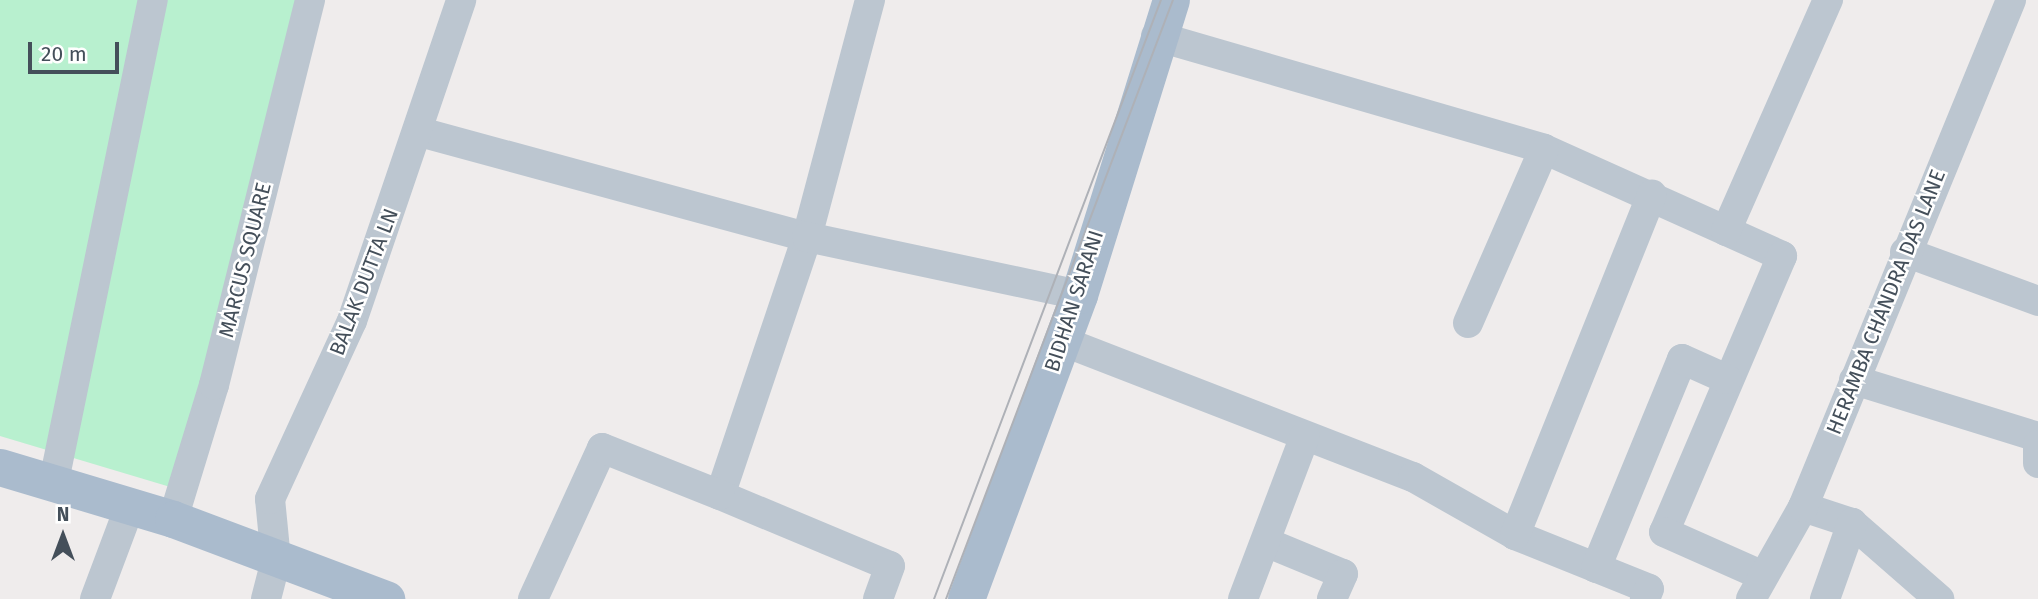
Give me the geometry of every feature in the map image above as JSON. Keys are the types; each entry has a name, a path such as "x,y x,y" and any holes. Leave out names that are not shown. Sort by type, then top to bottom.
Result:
{"main road":[{"name":"BIDHAN SARANI","path":"966,599 1079,295 1156,36 1171,0"},
{"path":"0,467 54,481 173,519 276,560 386,599"}],"lane":[{"path":"54,481 153,0"},
{"name":"MARCUS SQUARE","path":"173,519 214,385 310,0"},
{"name":"BALAK DUTTA LN","path":"266,599 276,560 270,499 352,321 420,132 461,0"},
{"path":"720,495 807,237 870,0"},
{"path":"1726,231 1828,0"},
{"name":"HERAMBA CHANDRA DAS LANE","path":"1756,587 1803,507 1905,252 2011,0"},
{"path":"1156,36 1544,149 1652,194 1782,256 1727,379 1664,532 1756,587"},
{"path":"420,132 807,237 1079,295"},
{"path":"1468,323 1544,149"},
{"path":"1514,535 1652,194"},
{"path":"1905,252 2038,301"},
{"path":"1062,341 1413,477 1514,535 1649,589 1646,599"},
{"path":"1596,568 1682,359 1727,379"},
{"path":"1853,380 2038,437"},
{"path":"1243,599 1268,543 1305,436"},
{"path":"2038,445 2038,463"},
{"path":"533,599 602,448 890,566 878,599"},
{"path":"95,599 130,506"},
{"path":"1803,507 1852,523 1939,599"},
{"path":"1825,599 1852,523"},
{"path":"1268,543 1343,574 1332,599"}],"green space":[{"path":"0,0 303,0 177,489 0,436"}],"tram line":[{"path":"934,599 1161,0"},
{"path":"946,599 1173,0"}]}
